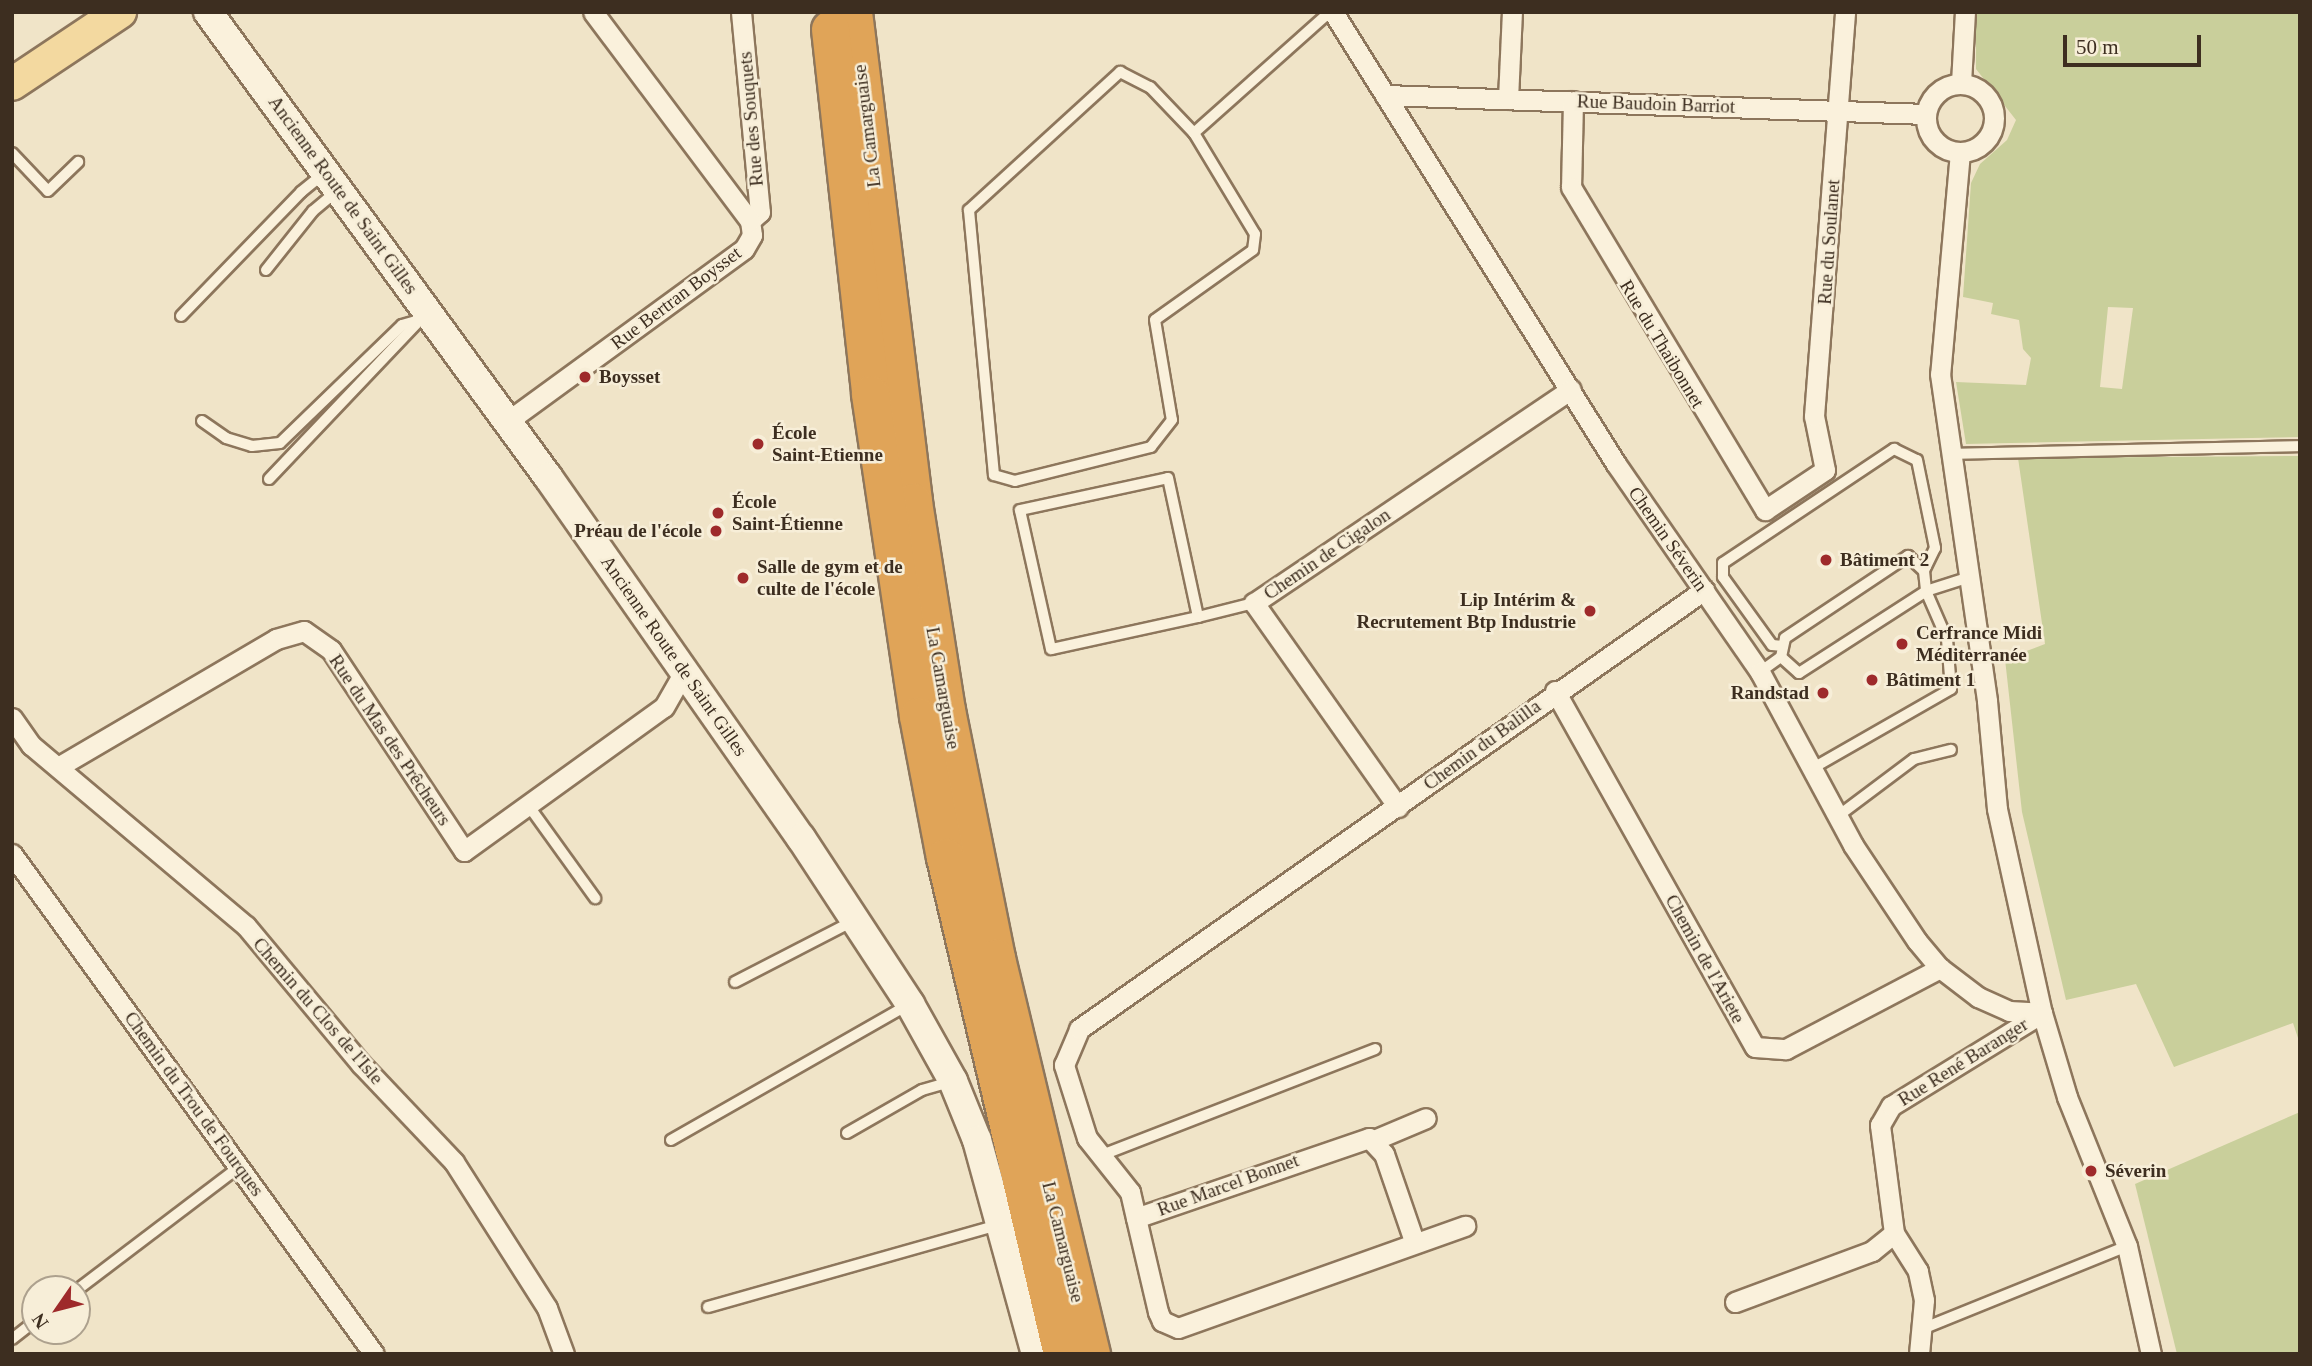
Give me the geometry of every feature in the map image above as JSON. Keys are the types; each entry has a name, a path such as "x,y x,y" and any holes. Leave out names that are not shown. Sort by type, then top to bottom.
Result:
{"highway":[{"path":"812,12 858,285"},
{"name":"La Camarguaise","path":"828,12 888,527 945,858 1062,1354"},
{"name":"La Camarguaise","path":"853,12 913,502 946,710 990,933 1091,1354"},
{"path":"868,12 872,168"}],"main road":[{"path":"18,78 120,12"}],"street":[{"name":"Ancienne Route de Saint Gilles","path":"208,12 333,181 423,315 508,421 685,670 910,1004 953,1081 1002,1223 1036,1354"},
{"name":"Rue Bertran Boysset","path":"508,421 744,249 752,235 750,221 593,12"},
{"name":"Rue des Souquets","path":"741,12 760,212 750,221"},
{"name":"Chemin Séverin","path":"1331,12 1571,389 1760,672 1838,816 1917,941 1940,968 1978,997 1999,1006 2042,1013"},
{"path":"1508,99 1511,12"},
{"name":"Rue du Soulanet","path":"1825,470 1815,416 1845,12"},
{"path":"1961,83 1965,12"},
{"path":"1961,83 1983,91 1990,101 1994,124 1983,144 1960,152 1949,150 1931,136 1926,114 1941,89 1961,83"},
{"name":"Rue Baudoin Barriot","path":"1385,95 1926,114"},
{"name":"Rue du Thaibonnet","path":"1573,101 1571,187 1765,510 1825,470"},
{"path":"1960,152 1940,374 1970,577 1997,809 2042,1013 2067,1097 2127,1246 2151,1354"},
{"name":"Chemin de Cigalon","path":"1398,807 1254,603 1571,389"},
{"name":"Chemin du Balilla","path":"1136,1218 1130,1192 1087,1138 1064,1065 1079,1029 1398,807 1555,691 1704,590"},
{"name":"Rue du Mas des Prêcheurs","path":"58,767 275,639 304,631 331,650 464,851 664,708 685,670"},
{"name":"Chemin de l'Ariete","path":"1555,691 1755,1047 1786,1049 1940,968"},
{"name":"Chemin du Clos de l'Isle","path":"12,718 31,745 246,926 361,1064 454,1162 547,1308 565,1354"},
{"name":"Chemin du Trou de Fourques","path":"12,854 374,1354"},
{"name":"Rue René Baranger","path":"1919,1354 1924,1300 1918,1272 1894,1233 1880,1125 1891,1106 2042,1013"},
{"name":"Rue Marcel Bonnet","path":"1414,1241 1178,1328 1162,1321 1158,1312 1136,1218 1357,1139 1374,1140 1426,1118"},
{"path":"1374,1140 1384,1154 1414,1241 1465,1226"},
{"path":"1735,1302 1872,1251 1894,1233"}],"lane":[{"path":"1194,133 1331,12"},
{"path":"1120,72 1150,87 1194,133 1255,234 1253,250 1155,320 1172,420 1151,447 1015,481 994,475 969,210 1120,72"},
{"path":"12,153 48,191 78,162"},
{"path":"266,270 333,181"},
{"path":"181,316 301,192 333,181"},
{"path":"202,421 226,438 252,446 280,443 402,325 423,315"},
{"path":"270,479 423,315"},
{"path":"1951,454 2300,446"},
{"path":"1813,768 1951,689 1947,639 1926,591 1924,570 1935,548 1917,460 1894,449 1723,563 1723,577 1772,645 1782,651 1799,673 1926,591 1970,577"},
{"path":"1199,617 1168,478 1020,510 1051,649 1199,617 1254,603"},
{"path":"1760,672 1782,651 1785,638 1908,556 1924,570"},
{"path":"1838,816 1914,759 1951,750"},
{"path":"528,805 595,898"},
{"path":"735,982 855,919"},
{"path":"671,1140 910,1004"},
{"path":"1102,1155 1375,1049"},
{"path":"847,1133 922,1090 953,1081"},
{"path":"91,1279 239,1167"},
{"path":"708,1307 1002,1223"},
{"path":"1921,1329 2127,1246"}],"green space":[{"path":"1976,12 2300,12 2300,437 1966,444 1956,382 2026,385 2031,358 2023,349 2019,320 1991,314 1993,303 1963,297 1971,183 1980,164 2007,140 2016,120 1976,69","holes":["2108,307 2133,308 2122,389 2100,387"]},
{"path":"2300,456 2300,1044 2293,1023 2174,1067 2136,984 2066,1000 2022,812 2005,659 2045,644 2018,458"},
{"path":"2300,1112 2300,1354 2177,1354 2135,1184"}],"place":[{"name":"Boysset","path":"585,377"},
{"name":"École Saint-Etienne","path":"758,444"},
{"name":"École Saint-Étienne","path":"718,513"},
{"name":"Préau de l'école","path":"716,531"},
{"name":"Bâtiment 2","path":"1826,560"},
{"name":"Salle de gym et de culte de l'école","path":"743,578"},
{"name":"Lip Intérim & Recrutement Btp Industrie","path":"1590,611"},
{"name":"Cerfrance Midi Méditerranée","path":"1902,644"},
{"name":"Bâtiment 1","path":"1872,680"},
{"name":"Randstad","path":"1823,693"},
{"name":"Séverin","path":"2091,1171"}]}
